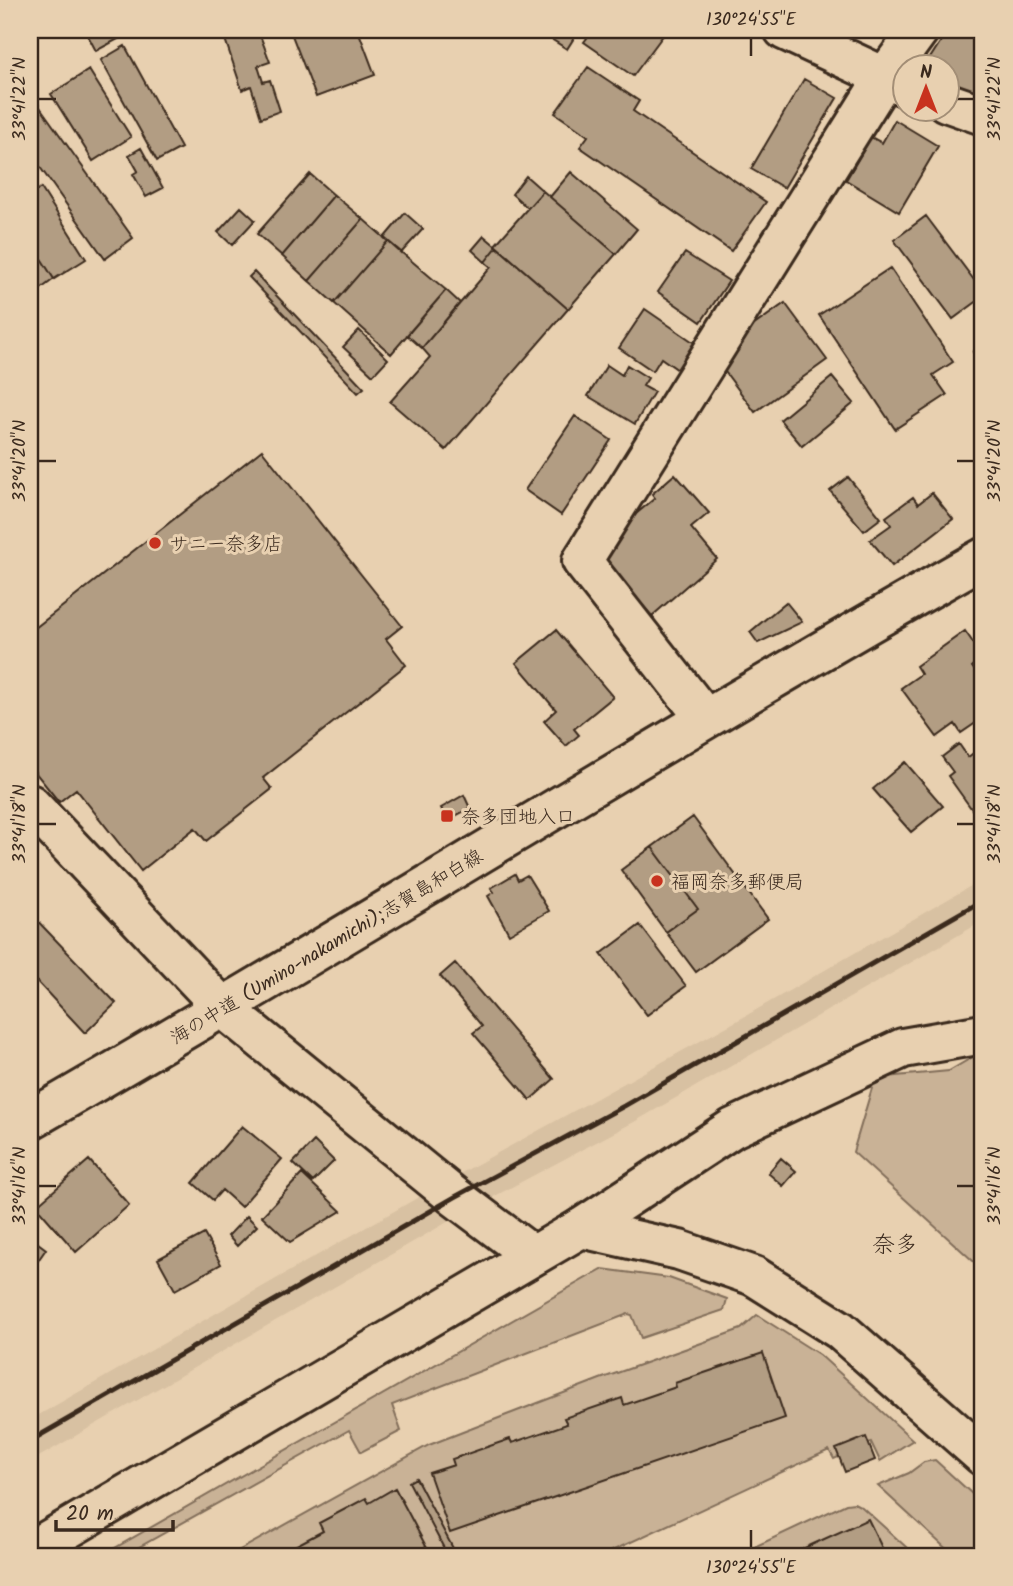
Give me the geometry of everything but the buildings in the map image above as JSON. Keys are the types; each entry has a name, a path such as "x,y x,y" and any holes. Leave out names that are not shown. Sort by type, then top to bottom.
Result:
{"street":[{"path":"783,30 890,80"},
{"path":"908,52 919,30"},
{"path":"705,718 582,561 890,88"},
{"path":"960,107 983,116"},
{"name":"海の中道 (Umino-nakamichi);志賀島和白線","path":"30,1120 223,1008 705,718 983,558"},
{"path":"30,804 223,1008 455,1198 532,1255"},
{"path":"30,1550 581,1228 733,1128 903,1048 983,1034"},
{"path":"581,1228 680,1250 754,1276 840,1331 983,1456"}],"shaded area":[{"path":"983,879 983,921 634,1122 465,1212 30,1462 30,1420"},
{"path":"983,1051 983,1270 853,1152 875,1078 949,1071"},
{"path":"602,1269 669,1278 727,1299 724,1310 641,1338 632,1315 628,1314 392,1405 401,1431 361,1452 349,1430 123,1556 101,1556"},
{"path":"757,1315 820,1355 913,1440 880,1461 871,1442 834,1459 829,1450 601,1556 229,1556 429,1445 600,1379 741,1329"},
{"path":"935,1460 983,1504 983,1556 954,1556 878,1486 909,1473 924,1462"},
{"path":"854,1503 862,1507 916,1556 735,1556 846,1504"}],"railway":[{"path":"30,1441 455,1197 624,1106 983,900"}],"place":[{"name":"サニー奈多店","path":"155,543"},
{"name":"奈多団地入口","path":"447,816"},
{"name":"福岡奈多郵便局","path":"657,881"}],"district":[{"name":"奈多","path":"895,1244"}]}
